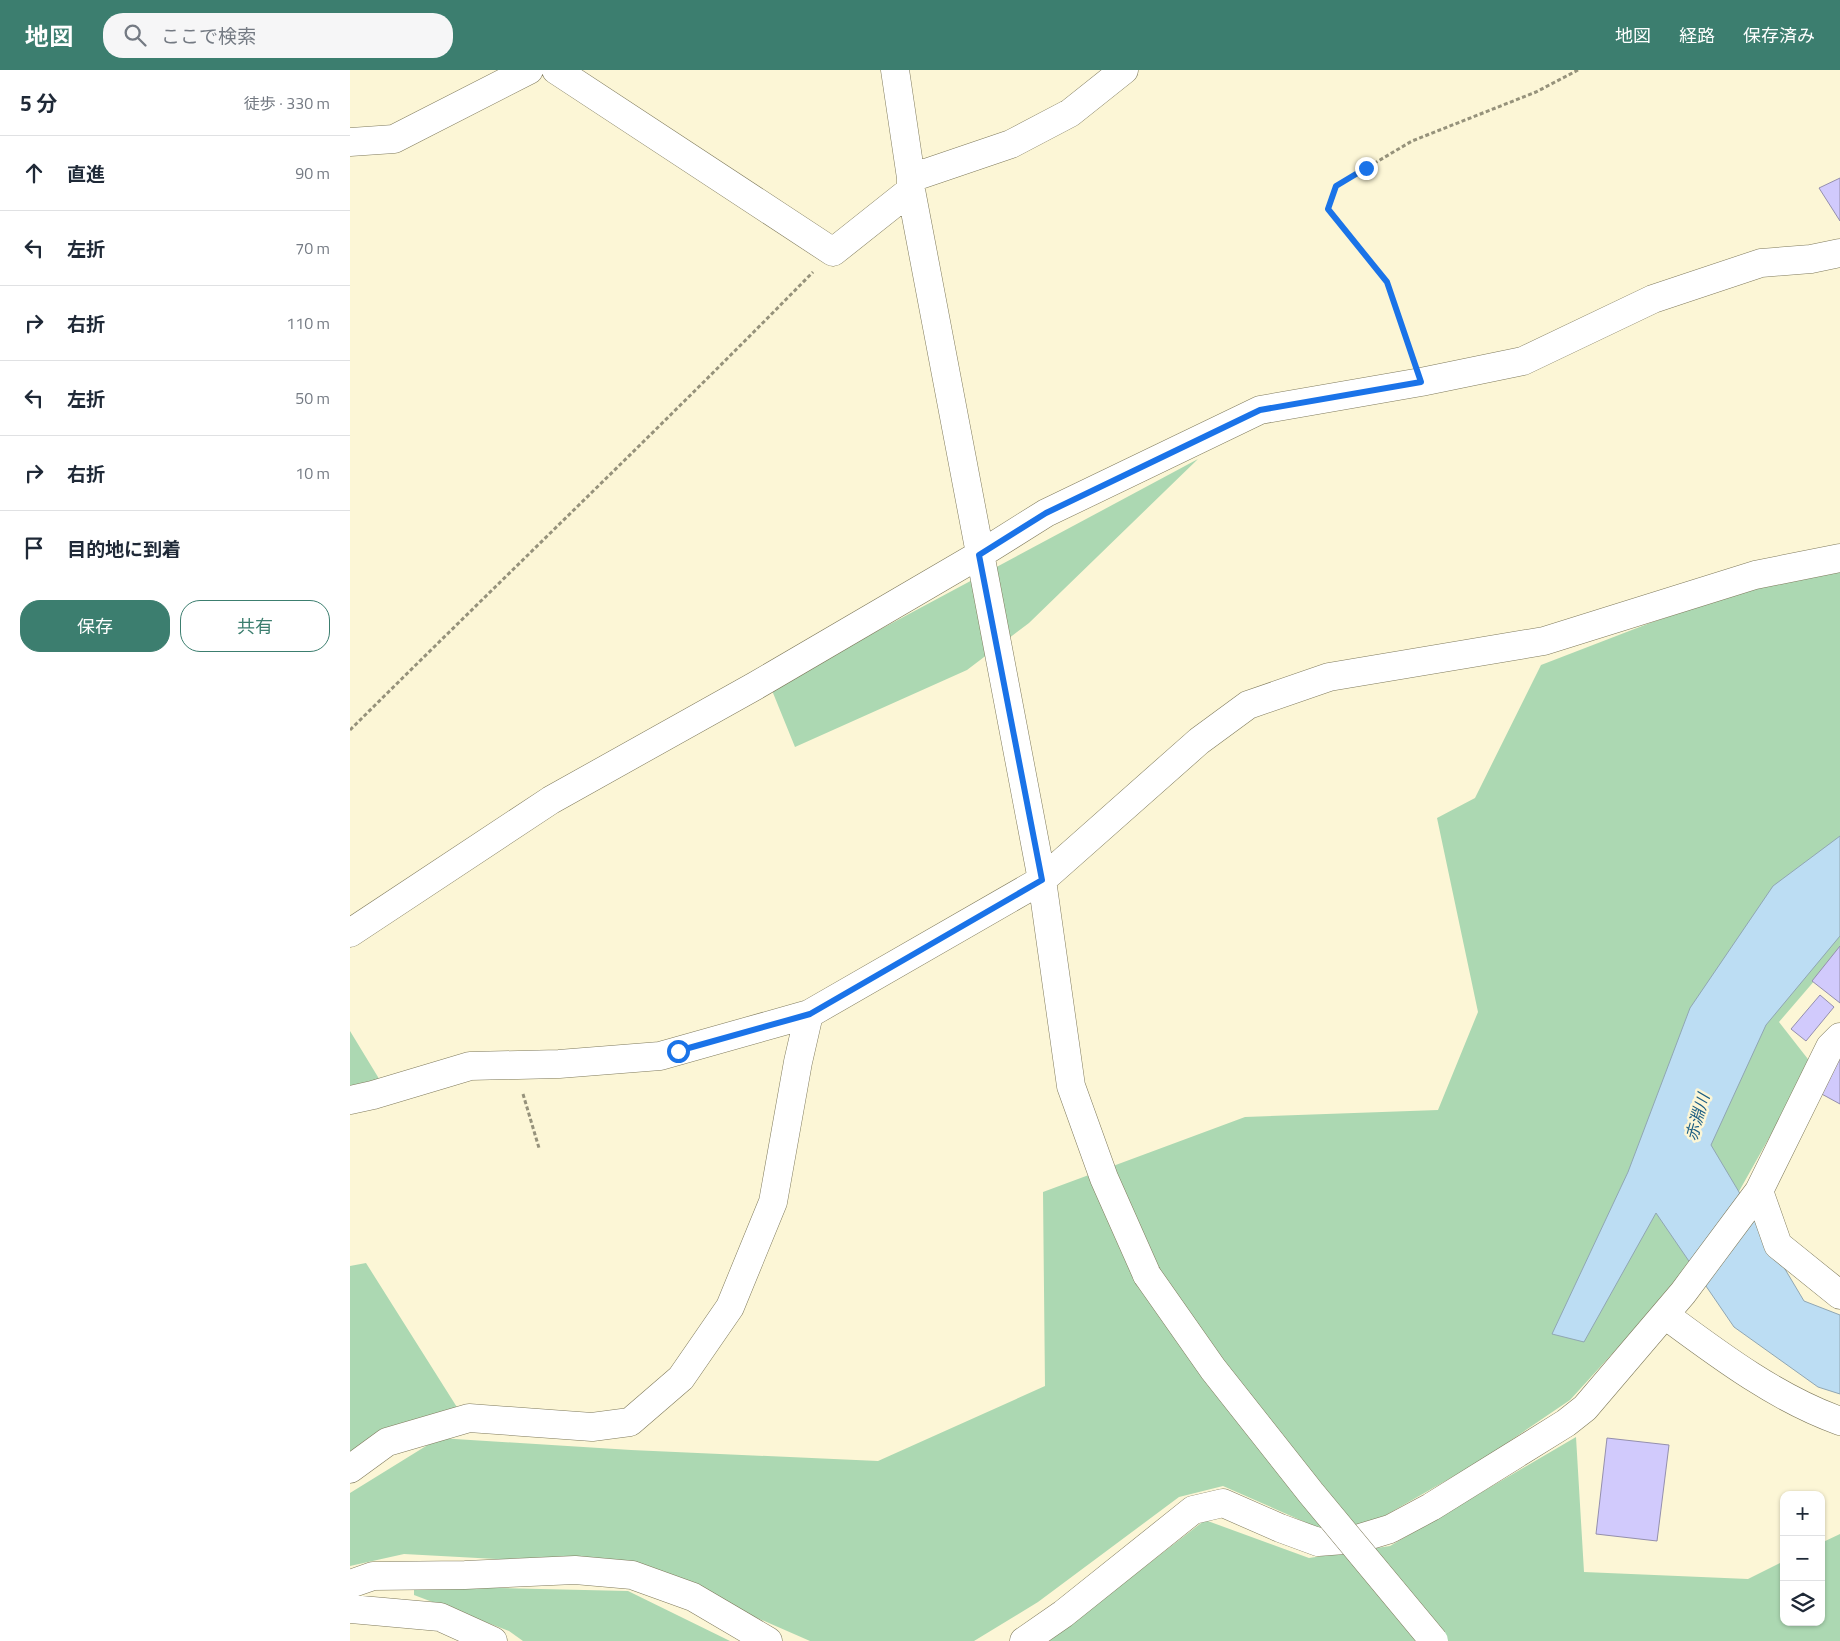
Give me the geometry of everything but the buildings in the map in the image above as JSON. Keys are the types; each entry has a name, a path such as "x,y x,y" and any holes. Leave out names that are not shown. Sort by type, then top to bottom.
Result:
{"street":[{"path":"350,142 394,139 493,80 529,70"},
{"path":"556,70 833,252 911,184 1011,144 1070,113 1124,70"},
{"path":"895,70 911,184 979,555 1042,880 1071,1086 1104,1178 1147,1275 1213,1369 1311,1493 1434,1641"},
{"path":"350,933 551,800 755,686 979,555 1046,513 1260,410 1421,382 1523,361 1653,299 1761,263 1811,259 1840,253"},
{"path":"350,1100 374,1095 470,1066 560,1064 660,1056 810,1014 1042,880 1199,741 1248,705 1329,677 1544,641 1755,575 1840,558"},
{"path":"350,1469 387,1442 469,1418 592,1427 630,1422 681,1378 730,1307 773,1202 798,1062 810,1014"},
{"path":"1024,1641 1063,1614 1193,1510 1223,1503 1318,1542 1357,1539 1390,1529 1415,1516 1566,1423 1585,1408 1683,1293 1759,1191 1830,1047 1840,1037"},
{"path":"1759,1191 1778,1245 1840,1295"},
{"path":"1664,1315 1730,1364 1817,1413 1840,1422"},
{"path":"350,1584 373,1576 465,1575 575,1570 632,1575 693,1597 768,1641"},
{"path":"350,1609 440,1617 493,1641"}],"path":[{"path":"1421,382 1387,282 1328,209 1336,186 1412,141 1536,92 1578,70"},
{"path":"350,730 706,381 833,252"},
{"path":"514,1065 539,1148"}],"green space":[{"path":"1198,459 1029,623 967,670 795,747 771,688"},
{"path":"1840,566 1840,951 1779,1022 1811,1063 1705,1252 1570,1400 1482,1460 1358,1531 1323,1530 1223,1486 1179,1497 1038,1602 974,1641 810,1641 640,1567 404,1554 350,1566 350,1493 439,1438 631,1450 878,1461 1045,1386 1043,1192 1245,1117 1438,1110 1478,1012 1437,818 1475,798 1541,665 1650,623 1807,570"},
{"path":"350,1031 381,1082 350,1089"},
{"path":"366,1263 460,1412 350,1455 350,1266"},
{"path":"1576,1437 1584,1572 1748,1579 1780,1563 1780,1626 1825,1626 1825,1541 1840,1534 1840,1641 1049,1641 1205,1520 1309,1558 1390,1546"},
{"path":"414,1586 628,1591 730,1641 523,1641 509,1631 414,1595"}],"water":[{"name":"赤淵川","path":"1840,836 1840,936 1766,1025 1711,1145 1804,1301 1840,1315 1840,1394 1818,1387 1734,1327 1656,1213 1584,1342 1552,1334 1628,1172 1690,1008 1773,886"}],"route":[{"path":"678,1051 810,1014 1042,880 979,555 1046,513 1260,410 1421,382 1387,282 1328,209 1336,186 1366,168"}]}
